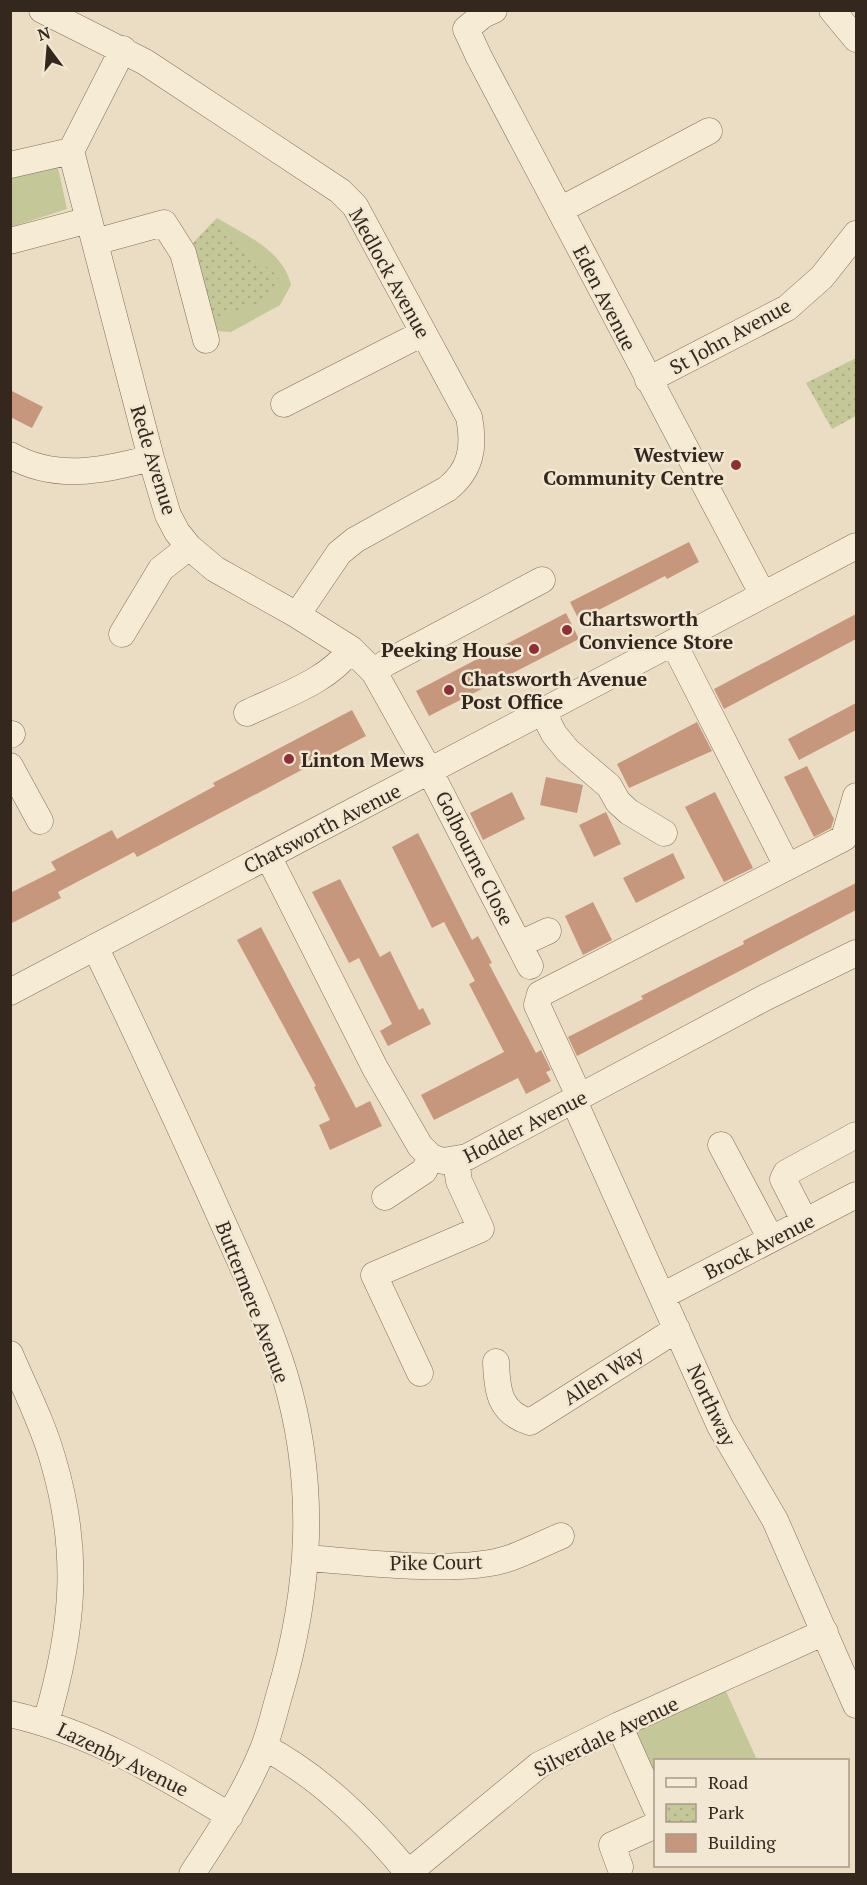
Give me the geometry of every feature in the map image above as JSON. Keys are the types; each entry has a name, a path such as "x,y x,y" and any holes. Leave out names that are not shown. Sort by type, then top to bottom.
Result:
{"street":[{"name":"Medlock Avenue","path":"42,10 123,49 285,154 347,198 355,206 469,417 472,435 468,465 460,479 447,489 355,540 339,553 297,615"},
{"name":"Eden Avenue","path":"494,10 461,20 648,380 763,595"},
{"path":"832,10 856,39"},
{"path":"10,165 70,150 123,49"},
{"path":"560,210 709,131"},
{"name":"Rede Avenue","path":"70,150 168,515 189,547 215,569 297,615 351,649 374,672 430,772"},
{"path":"10,241 164,223 183,253 206,340"},
{"name":"St John Avenue","path":"648,380 787,308 822,277 856,234"},
{"path":"284,405 423,333"},
{"path":"10,454 41,467 70,472 106,470 151,458"},
{"name":"Chatsworth Avenue","path":"10,992 674,644 856,546"},
{"path":"122,634 161,569 189,547"},
{"path":"374,672 386,663 542,580"},
{"path":"674,644 787,866"},
{"path":"247,713 306,685 341,664 351,649"},
{"path":"543,712 554,734 568,751 602,778 618,802 628,812 664,833"},
{"path":"10,765 40,821"},
{"name":"Golbourne Close","path":"430,772 525,955 548,931"},
{"name":"Northway","path":"856,796 844,838 540,994 537,1005 720,1425 771,1511 856,1705"},
{"path":"268,856 375,1068 420,1146 431,1157 424,1171 385,1197"},
{"name":"Buttermere Avenue","path":"95,947 160,1083 272,1340 285,1377 300,1440 306,1498 307,1558 294,1646 264,1747 230,1816 192,1875"},
{"name":"Hodder Avenue","path":"431,1157 443,1161 456,1161 766,997 856,953"},
{"path":"805,1222 783,1179 786,1173 856,1135"},
{"path":"721,1145 771,1239"},
{"path":"420,1373 374,1275 481,1229 459,1181 456,1161"},
{"name":"Brock Avenue","path":"662,1296 856,1195"},
{"name":"Allen Way","path":"496,1362 497,1382 504,1404 513,1417 530,1422 678,1329"},
{"path":"10,1354 53,1460 68,1540 71,1582 70,1615 61,1670 46,1722"},
{"name":"Pike Court","path":"307,1558 431,1565 477,1565 509,1559 561,1536"},
{"name":"Silverdale Avenue","path":"408,1874 539,1765 619,1725 825,1632"},
{"name":"Lazenby Avenue","path":"10,1714 46,1722 122,1755 230,1816"},
{"path":"619,1725 654,1804"},
{"path":"264,1747 309,1776 352,1815 408,1874"},
{"path":"620,1867 612,1845 654,1827"}],"green space":[{"path":"54,162 58,168 67,209 11,227 11,175"},
{"path":"217,218 251,237 271,253 287,273 291,285 280,305 231,332 216,331 186,250"},
{"path":"212,223 279,277 270,299 213,319 190,247"},
{"path":"856,358 856,416 832,429 806,383"},
{"path":"721,1680 757,1759 654,1759 654,1806 619,1725"}],"building":[{"path":"10,390 43,407 32,428 10,417"},
{"path":"689,542 699,562 667,579 665,576 579,620 570,602"},
{"path":"566,613 579,639 429,716 416,691"},
{"path":"856,614 856,639 724,709 714,689"},
{"path":"856,703 856,730 799,760 788,739"},
{"path":"352,710 366,736 137,857 134,852 58,892 61,898 10,924 10,893 56,870 51,862 112,830 117,839 215,786 213,783"},
{"path":"697,722 712,751 629,788 617,764"},
{"path":"807,766 834,819 831,828 814,837 784,777"},
{"path":"546,777 583,785 577,813 540,805"},
{"path":"512,792 525,819 483,840 470,813"},
{"path":"715,792 753,868 724,882 685,807"},
{"path":"606,812 621,844 594,857 579,825"},
{"path":"418,833 472,940 478,936 492,963 489,964 536,1053 541,1050 551,1070 546,1072 551,1081 526,1094 518,1078 434,1120 421,1095 504,1052 469,984 475,981 444,922 432,928 392,847"},
{"path":"673,853 685,878 636,903 623,878"},
{"path":"340,879 380,957 390,951 419,1010 423,1008 431,1024 388,1046 380,1031 392,1024 359,958 349,963 312,892"},
{"path":"856,883 856,910 577,1056 568,1037 643,999 641,996 744,944 743,941"},
{"path":"593,902 612,940 583,955 565,916"},
{"path":"261,927 356,1108 370,1101 382,1126 330,1150 319,1125 330,1120 314,1087 316,1086 237,940"}],"place":[{"name":"Westview Community Centre","path":"736,465"},
{"name":"Chartsworth Convience Store","path":"567,630"},
{"name":"Peeking House","path":"534,649"},
{"name":"Chatsworth Avenue Post Office","path":"449,690"},
{"name":"Linton Mews","path":"289,759"}]}
